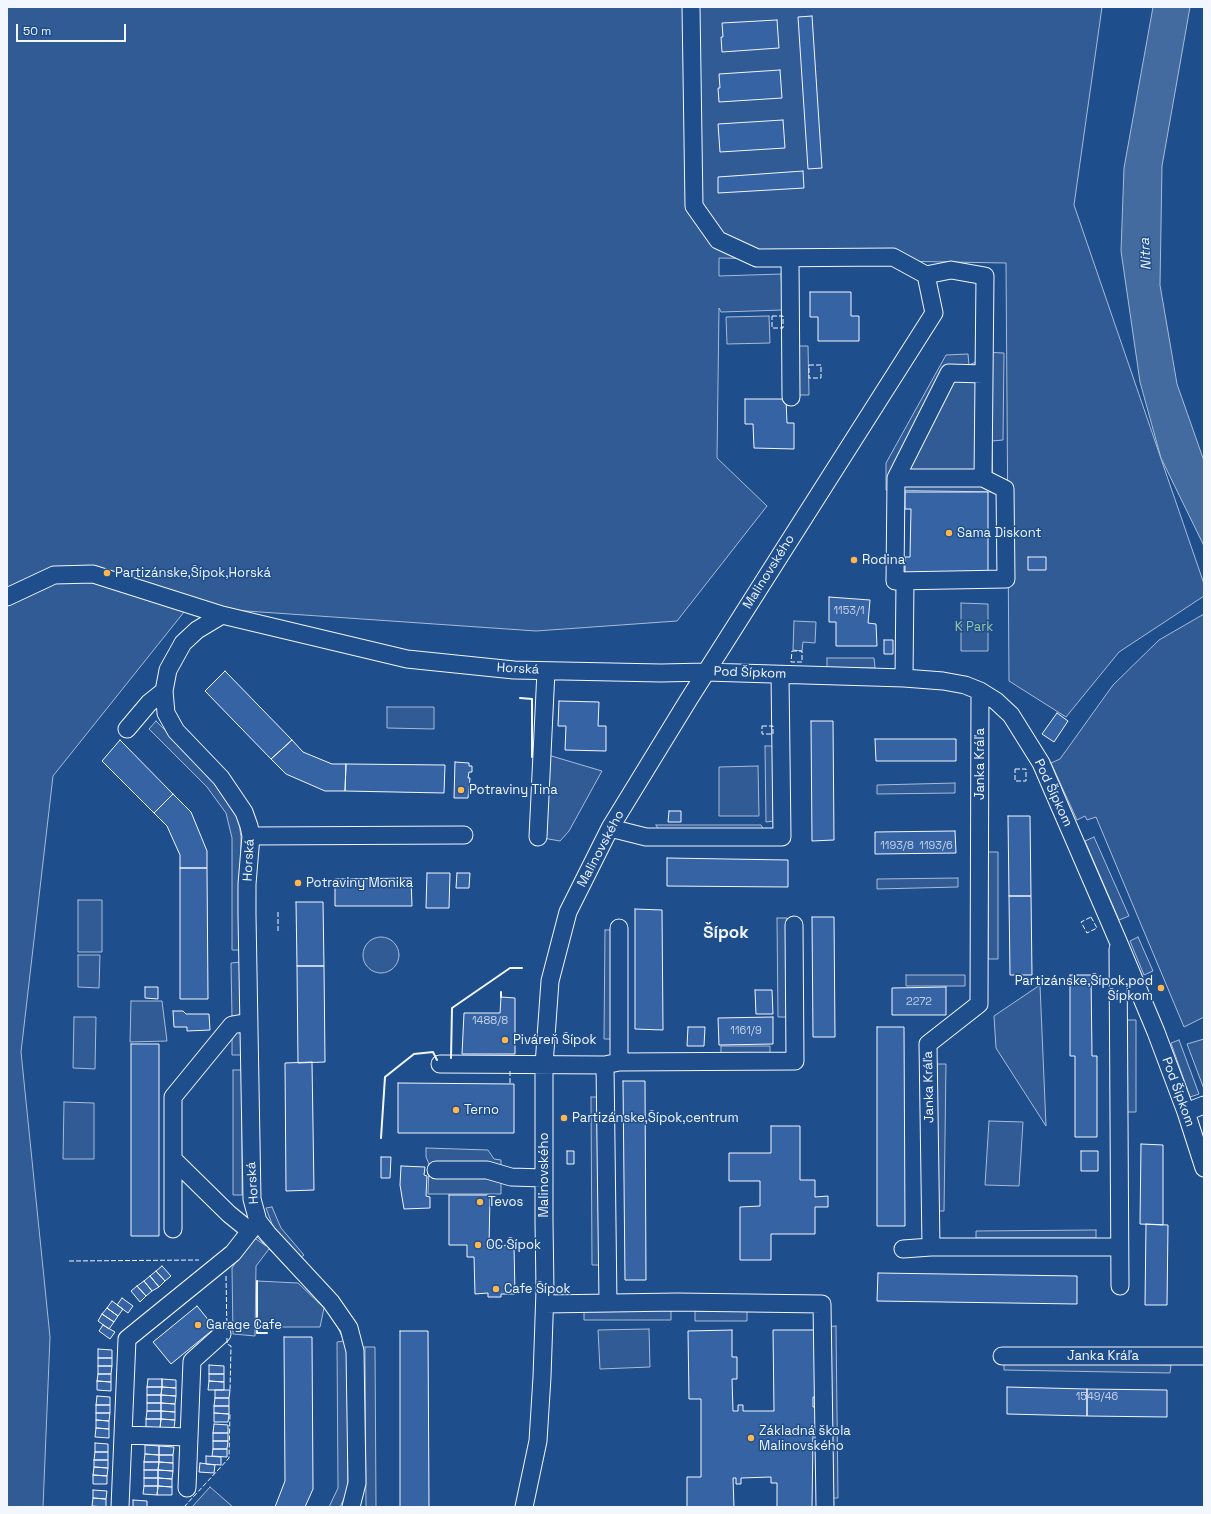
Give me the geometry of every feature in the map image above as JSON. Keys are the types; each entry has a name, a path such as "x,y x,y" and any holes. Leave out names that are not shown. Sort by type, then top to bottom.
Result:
{"street":[{"path":"691,7 694,206 718,240 757,258 893,257 926,275 951,270 985,276 983,478"},
{"path":"790,258 791,397"},
{"name":"Malinovského","path":"524,1507 538,1441 545,1304 544,1065 550,982 568,912 610,828 689,699 934,313 926,275"},
{"path":"896,478 983,478 1005,489 1006,579 895,581 896,478 949,373 984,374"},
{"path":"7,597 54,575 93,574 222,615"},
{"path":"904,678 905,581"},
{"name":"Horská","path":"351,1507 356,1482 355,1351 349,1328 331,1302 268,1234 254,1226 252,1199 247,884 251,836 244,812 220,778 176,731 166,713 164,691 168,670 183,643 197,630 222,615 407,659 514,670 673,673 706,672"},
{"path":"538,837 546,670"},
{"name":"Pod Šípkom","path":"706,672 943,680 965,685 980,691 1011,715 1041,763 1118,940 1156,1032 1186,1112 1204,1168"},
{"path":"673,673 689,699"},
{"path":"610,828 646,837 782,837 780,675"},
{"path":"127,730 149,703 164,691"},
{"name":"Janka Kráľa","path":"931,1247 928,1044 979,1004 980,691"},
{"path":"251,836 464,835"},
{"path":"440,1064 544,1065 795,1061 794,925"},
{"path":"608,1303 612,1064 619,928"},
{"path":"1118,940 1120,1286"},
{"path":"173,1229 173,1097 232,1025 249,1022"},
{"path":"1186,1112 1204,1105"},
{"path":"120,1507 127,1339 233,1253 254,1226 229,1214 173,1159"},
{"path":"436,1170 487,1170 511,1177 544,1178"},
{"path":"902,1249 931,1247 1119,1247"},
{"path":"545,1304 822,1304 825,1507"},
{"path":"187,1488 192,1361 222,1334"},
{"name":"Janka Kráľa","path":"1002,1356 1204,1356"},
{"path":"123,1435 189,1437"}],"shaded area":[{"path":"7,7 1102,7 1074,205 1204,584 1204,596 1119,652 1066,717 1009,681 1006,263 719,258 719,276 781,274 783,310 721,312 719,308 717,458 767,506 677,621 536,631 188,607 53,776 21,1052 50,1337 43,1507 7,1507"},
{"path":"769,316 770,343 727,344 726,317"},
{"path":"797,346 808,346 809,395 797,395"},
{"path":"980,352 1004,353 1003,440 992,441 993,492 886,490 886,463 946,355 968,354 969,365 976,362"},
{"name":"K Park","path":"961,603 988,604 988,651 961,651"},
{"path":"1204,614 1204,1017 1184,1027 1096,817 1087,820 1085,816 1077,820 1051,763 1060,759 1113,685 1159,640"},
{"path":"794,621 816,622 815,643 803,642 802,651 793,650"},
{"path":"827,658 874,658 875,668 827,668"},
{"path":"387,707 434,707 434,729 387,728"},
{"path":"156,721 214,780 238,816 241,837 240,950 232,950 232,838 226,813 207,787 149,729"},
{"path":"765,746 773,746 774,821 766,822"},
{"path":"548,755 602,771 569,831 560,841 543,838"},
{"path":"758,766 759,816 719,816 719,767"},
{"path":"955,783 955,793 877,794 877,785"},
{"path":"656,825 761,825 766,834 661,834"},
{"path":"1094,837 1129,916 1119,920 1085,841"},
{"path":"988,852 998,852 998,959 988,959"},
{"path":"958,878 958,887 877,889 877,879"},
{"path":"78,900 102,900 102,952 78,952"},
{"path":"777,918 787,918 788,1017 778,1017"},
{"path":"605,930 613,930 613,1039 604,1039"},
{"path":"384,937 394,942 398,948 398,962 394,968 388,972 378,973 368,968 364,962 363,952 368,942 374,938"},
{"path":"1138,937 1153,971 1144,975 1130,941"},
{"path":"78,955 100,955 99,988 78,987"},
{"path":"241,962 242,1018 232,1018 231,963"},
{"path":"906,975 965,975 965,986 906,986"},
{"path":"1040,985 1046,1126 996,1048 994,1016"},
{"path":"131,1001 162,1001 167,1041 130,1042"},
{"path":"74,1017 96,1017 95,1069 73,1068"},
{"path":"1127,1020 1136,1020 1136,1112 1127,1112"},
{"path":"232,1030 242,1030 243,1055 232,1055"},
{"path":"1204,1039 1204,1089 1187,1044"},
{"path":"1179,1040 1199,1094 1190,1097 1171,1043"},
{"path":"721,1046 770,1046 770,1054 721,1054"},
{"path":"937,1064 946,1064 944,1211 935,1211"},
{"path":"233,1070 242,1070 242,1195 233,1195"},
{"path":"591,1097 600,1097 601,1265 592,1265"},
{"path":"64,1102 94,1103 94,1159 63,1159"},
{"path":"989,1121 1023,1122 1019,1186 985,1185"},
{"path":"426,1148 488,1150 494,1159 501,1160 501,1194 428,1194 429,1164 426,1157"},
{"path":"272,1207 281,1228 304,1255 300,1258 280,1236 272,1224 266,1208"},
{"path":"1096,1230 1096,1238 976,1238 976,1231"},
{"path":"261,1233 325,1306 269,1249 256,1266 255,1336 233,1334 232,1268 253,1237 266,1246 257,1237"},
{"path":"257,1281 298,1283 324,1308 320,1327 257,1327"},
{"path":"584,1310 671,1310 671,1320 584,1320"},
{"path":"695,1311 747,1311 747,1321 695,1321"},
{"path":"339,1317 347,1342 348,1490 340,1507 329,1507 338,1488 337,1342 344,1341 334,1319"},
{"path":"836,1326 838,1498 827,1498 825,1327"},
{"path":"649,1329 650,1367 600,1369 598,1330"},
{"path":"365,1347 375,1347 376,1507 366,1507"},
{"path":"1004,1362 1171,1365 1170,1373 1004,1370"},
{"path":"210,1487 233,1507 192,1507"}],"water":[{"name":"Nitra","path":"1153,7 1190,7 1162,166 1160,285 1177,384 1204,461 1204,546 1161,458 1140,382 1121,251 1124,168"}],"building":[{"path":"812,16 822,168 808,169 798,17"},
{"path":"777,20 779,48 722,52 722,23"},
{"path":"780,70 782,98 719,102 719,74"},
{"path":"783,120 785,148 720,152 718,124"},
{"path":"803,171 804,188 718,193 718,177"},
{"path":"810,292 851,292 851,316 859,316 859,341 818,341 818,317 810,317"},
{"path":"745,399 786,399 787,423 794,423 794,449 754,448 753,424 745,424"},
{"name":"Sama Diskont","path":"905,492 988,492 988,574 905,574 905,557 910,557 911,509 905,509"},
{"path":"1028,557 1046,557 1046,570 1028,570"},
{"path":"829,597 870,600 868,623 876,624 877,646 836,646 836,622 829,622"},
{"path":"884,640 893,640 893,654 884,654"},
{"path":"225,671 292,740 271,759 205,691"},
{"path":"559,701 599,702 598,726 606,726 606,751 565,750 566,726 558,726"},
{"path":"1057,713 1068,721 1054,742 1042,734"},
{"path":"811,721 833,721 834,840 812,841"},
{"path":"875,739 956,739 956,761 876,761"},
{"path":"120,740 173,794 154,813 102,761"},
{"path":"292,740 303,752 332,764 346,764 345,791 325,791 286,774 271,759"},
{"path":"455,762 469,763 469,766 472,766 472,772 469,772 468,778 470,778 468,798 454,798"},
{"path":"346,764 445,765 444,793 345,791"},
{"path":"173,794 191,812 207,851 207,868 180,868 180,855 167,826 154,813"},
{"path":"669,811 681,811 681,822 668,822"},
{"path":"1008,816 1030,816 1031,896 1009,896"},
{"path":"955,831 956,853 875,854 875,832"},
{"path":"667,858 788,860 788,887 667,886"},
{"path":"180,868 207,868 208,999 180,999"},
{"path":"427,873 450,873 449,908 426,908"},
{"path":"457,873 470,873 469,888 456,888"},
{"path":"411,878 412,906 335,906 335,879"},
{"path":"1009,896 1031,896 1032,975 1010,975"},
{"path":"296,902 323,902 324,966 297,966"},
{"path":"635,909 662,910 663,1030 635,1029"},
{"path":"812,917 834,917 835,1037 813,1037"},
{"path":"297,966 324,966 325,1062 298,1063"},
{"path":"1070,975 1091,975 1092,1056 1097,1056 1097,1137 1075,1137 1075,1056 1070,1056"},
{"path":"145,987 158,987 158,999 145,998"},
{"path":"946,987 946,1015 892,1015 892,988"},
{"path":"755,990 772,990 773,1014 756,1014"},
{"path":"501,997 515,998 515,1054 462,1054 464,1013 500,1013"},
{"path":"173,1011 183,1011 186,1014 209,1014 210,1030 187,1031 187,1027 174,1027"},
{"path":"773,1017 773,1044 719,1045 718,1018"},
{"path":"688,1027 705,1027 704,1046 687,1046"},
{"path":"877,1027 904,1027 905,1226 877,1226"},
{"path":"131,1044 159,1044 159,1236 131,1236"},
{"path":"312,1062 314,1190 286,1191 285,1063"},
{"path":"623,1081 645,1081 646,1280 625,1280"},
{"name":"Terno","path":"398,1083 514,1084 514,1133 398,1133"},
{"path":"771,1126 800,1126 800,1180 815,1180 815,1197 828,1196 828,1207 815,1207 815,1234 771,1234 771,1260 740,1260 740,1207 760,1206 760,1181 729,1181 729,1153 771,1153"},
{"path":"1141,1144 1163,1145 1163,1225 1140,1224"},
{"path":"567,1151 574,1151 574,1164 567,1164"},
{"path":"1081,1151 1098,1151 1098,1171 1081,1171"},
{"path":"381,1157 391,1157 390,1178 381,1178"},
{"path":"401,1166 425,1167 424,1175 427,1176 426,1196 430,1197 430,1208 404,1209 400,1185"},
{"name":"OC Šípok","path":"449,1195 490,1195 489,1246 514,1245 515,1294 501,1294 501,1297 488,1297 488,1293 475,1294 474,1257 467,1257 467,1245 449,1245"},
{"path":"1146,1224 1168,1225 1167,1305 1145,1305"},
{"path":"162,1266 171,1276 165,1281 156,1271"},
{"path":"156,1271 165,1281 159,1287 150,1276"},
{"path":"878,1273 1077,1276 1077,1304 877,1301"},
{"path":"150,1276 159,1287 152,1291 144,1281"},
{"path":"144,1281 152,1291 146,1296 137,1286"},
{"path":"137,1286 146,1296 140,1302 131,1291"},
{"path":"122,1298 133,1306 128,1313 117,1305"},
{"path":"112,1301 123,1309 118,1316 107,1308"},
{"path":"197,1306 215,1328 171,1364 153,1342"},
{"path":"107,1308 118,1316 114,1322 102,1314"},
{"path":"102,1314 114,1322 109,1329 98,1321"},
{"path":"103,1325 115,1332 110,1339 99,1331"},
{"path":"732,1330 732,1357 737,1357 737,1379 732,1379 733,1411 738,1411 738,1405 743,1405 743,1411 774,1411 773,1330 815,1330 816,1397 813,1397 813,1407 817,1407 816,1436 813,1436 812,1507 777,1507 777,1483 771,1483 771,1477 741,1478 741,1484 736,1484 736,1478 733,1478 734,1507 687,1507 687,1477 701,1477 701,1399 689,1399 688,1331"},
{"path":"400,1331 428,1331 429,1507 400,1507"},
{"path":"284,1337 312,1337 313,1489 305,1507 275,1507 285,1481"},
{"path":"98,1349 112,1350 112,1358 98,1358"},
{"path":"98,1358 112,1358 112,1366 98,1366"},
{"path":"209,1365 224,1366 224,1374 209,1374"},
{"path":"98,1366 112,1366 111,1374 98,1374"},
{"path":"98,1374 111,1374 111,1382 97,1381"},
{"path":"209,1374 224,1374 224,1382 209,1381"},
{"path":"148,1379 162,1379 162,1387 147,1387"},
{"path":"162,1379 176,1380 176,1388 162,1387"},
{"path":"97,1381 111,1382 111,1391 97,1390"},
{"path":"209,1381 224,1382 224,1390 208,1390"},
{"path":"147,1387 162,1387 161,1395 147,1395"},
{"path":"162,1387 176,1388 176,1396 161,1395"},
{"path":"1007,1387 1087,1389 1087,1416 1007,1414"},
{"path":"1087,1389 1167,1390 1167,1417 1087,1416"},
{"path":"215,1390 230,1390 229,1398 215,1398"},
{"path":"147,1395 161,1395 161,1403 147,1403"},
{"path":"161,1395 176,1396 175,1404 161,1403"},
{"path":"97,1396 110,1397 110,1405 96,1405"},
{"path":"215,1398 229,1398 229,1406 214,1406"},
{"path":"147,1403 161,1403 161,1411 147,1411"},
{"path":"161,1403 175,1404 175,1412 161,1411"},
{"path":"96,1405 110,1405 110,1413 96,1413"},
{"path":"214,1406 229,1406 229,1414 214,1413"},
{"path":"147,1411 161,1411 161,1419 146,1419"},
{"path":"161,1411 175,1412 175,1420 161,1419"},
{"path":"96,1413 110,1413 109,1421 96,1420"},
{"path":"214,1413 229,1414 228,1422 214,1422"},
{"path":"146,1419 161,1419 160,1428 146,1427"},
{"path":"161,1419 175,1420 174,1428 160,1428"},
{"path":"96,1420 109,1421 109,1429 96,1428"},
{"path":"214,1424 228,1425 228,1433 213,1433"},
{"path":"96,1428 109,1429 109,1438 95,1437"},
{"path":"213,1433 228,1433 228,1441 213,1441"},
{"path":"213,1441 228,1441 227,1449 213,1449"},
{"path":"95,1443 108,1444 108,1452 95,1452"},
{"path":"145,1445 159,1446 159,1455 145,1454"},
{"path":"159,1446 174,1447 173,1455 159,1455"},
{"path":"213,1449 227,1449 227,1457 212,1456"},
{"path":"95,1452 108,1452 108,1460 94,1460"},
{"path":"145,1454 159,1455 159,1462 144,1462"},
{"path":"159,1455 173,1455 173,1463 159,1462"},
{"path":"206,1456 221,1457 221,1465 206,1464"},
{"path":"94,1460 108,1460 108,1468 94,1467"},
{"path":"144,1462 159,1462 158,1470 144,1470"},
{"path":"159,1462 173,1463 173,1471 158,1470"},
{"path":"200,1463 215,1465 214,1473 199,1472"},
{"path":"94,1467 108,1468 107,1476 93,1475"},
{"path":"144,1470 158,1470 158,1478 144,1478"},
{"path":"158,1470 173,1471 172,1479 158,1478"},
{"path":"93,1475 107,1476 107,1484 93,1484"},
{"path":"144,1478 158,1478 158,1486 144,1486"},
{"path":"158,1478 172,1479 172,1487 158,1486"},
{"path":"144,1486 158,1486 157,1495 143,1494"},
{"path":"158,1486 172,1487 172,1495 157,1495"},
{"path":"93,1490 107,1491 106,1499 93,1498"},
{"path":"93,1498 106,1499 106,1507 92,1506"},
{"path":"133,1500 147,1501 147,1507 133,1507"}],"fence":[{"path":"772,316 783,316 783,328 772,328 772,316"},
{"path":"809,365 821,365 821,378 809,378 809,365"},
{"path":"792,651 802,651 802,662 791,662 792,651"},
{"path":"762,726 773,726 773,734 762,734 762,726"},
{"path":"1015,769 1026,769 1026,781 1015,781 1015,769"},
{"path":"278,912 278,932"},
{"path":"1091,917 1097,928 1087,933 1081,922 1091,917"},
{"path":"510,1071 510,1084"},
{"path":"69,1261 199,1260"},
{"path":"226,1276 227,1332"},
{"path":"227,1338 227,1344 231,1346 230,1391"},
{"path":"184,1507 229,1458 230,1413"}],"wall":[{"path":"520,698 532,699 532,757"},
{"path":"451,1058 452,1008 510,968 522,968"},
{"path":"501,992 501,997"},
{"path":"381,1138 385,1077 414,1054 433,1052 437,1060"},
{"path":"257,1281 257,1333 267,1333"}],"place":[{"name":"Sama Diskont","path":"949,533"},
{"name":"Rodina","path":"854,560"},
{"name":"Partizánske,Šípok,Horská","path":"107,573"},
{"name":"Potraviny Tina","path":"461,790"},
{"name":"Potraviny Monika","path":"298,883"},
{"name":"Partizánske,Šípok,pod Šípkom","path":"1161,988"},
{"name":"Piváreň Šípok","path":"505,1040"},
{"name":"Terno","path":"456,1110"},
{"name":"Partizánske,Šípok,centrum","path":"564,1118"},
{"name":"Tevos","path":"480,1202"},
{"name":"OC Šípok","path":"478,1245"},
{"name":"Cafe Šípok","path":"496,1289"},
{"name":"Garage Cafe","path":"198,1325"},
{"name":"Základná škola Malinovského","path":"751,1438"}],"district":[{"name":"Šípok","path":"726,933"}]}
